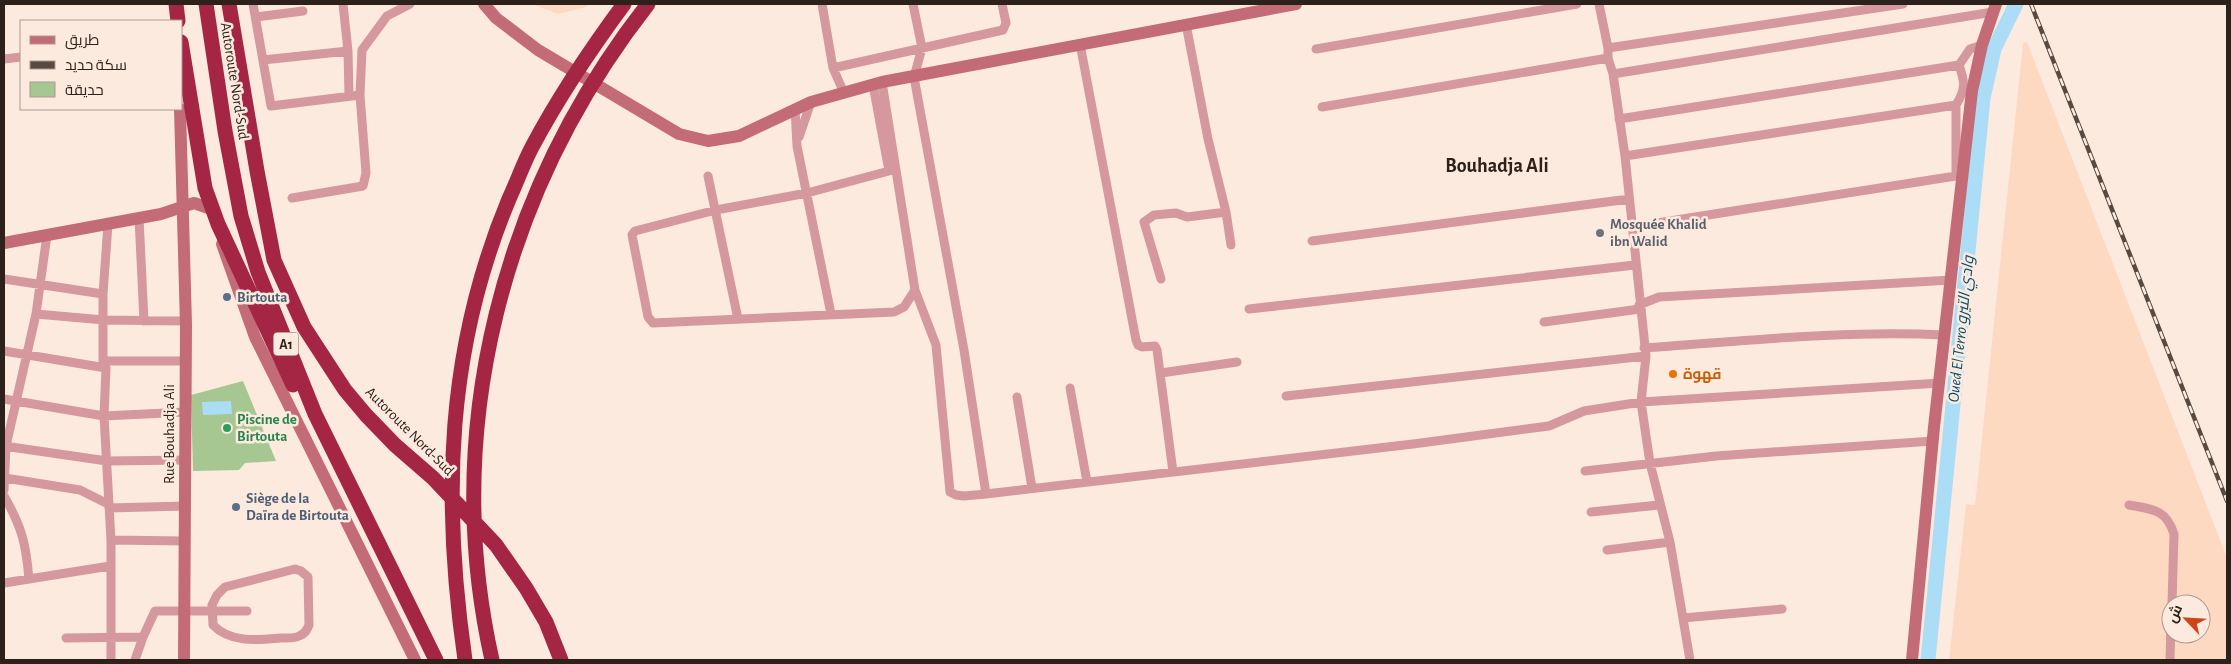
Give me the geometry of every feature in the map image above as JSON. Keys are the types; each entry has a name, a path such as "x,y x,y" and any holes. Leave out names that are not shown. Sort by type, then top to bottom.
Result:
{"highway":[{"name":"Autoroute Nord-Sud","path":"206,4 225,132 240,216 258,272 328,441 436,660"},
{"name":"Autoroute Nord-Sud","path":"229,4 274,260 304,327 345,390 395,445 433,478 496,545 526,588 546,622 561,660"},
{"path":"465,660 457,605 452,548 451,484 461,365 471,312 496,230 531,148 582,61 624,4"},
{"path":"492,660 480,595 476,550 474,486 476,432 493,327 507,271 524,223 564,132 599,74 648,4"},
{"path":"182,49 197,147 206,188 216,217 294,387 328,441"}],"street":[{"path":"254,4 271,106 360,95"},
{"path":"343,4 348,51 349,96"},
{"path":"292,198 363,186 366,173 360,95 362,50 387,16 410,4"},
{"path":"484,4 496,18 538,50 679,134 708,141 739,136 811,102 878,83 1296,4"},
{"path":"822,4 833,68 844,93"},
{"path":"913,4 922,48 914,77 964,350 986,494"},
{"path":"833,68 1003,30 1006,24 1002,4"},
{"path":"1316,49 1577,4"},
{"path":"1599,4 1608,48 1608,58 1613,74 1625,156 1645,352 1641,402 1650,463 1659,505 1670,542 1690,660"},
{"path":"1608,48 1903,4"},
{"path":"1613,74 1994,8 1982,45 1972,91 1959,176 1951,280 1933,440 1912,660"},
{"path":"256,16 303,11"},
{"path":"1186,24 1208,139 1226,212 1231,245"},
{"path":"1080,44 1136,340 1138,345 1142,347 1155,346 1161,373 1173,472"},
{"path":"1619,119 1959,65 1970,49 1982,45"},
{"path":"263,60 348,51"},
{"path":"4,59 20,56"},
{"path":"1322,107 1608,58"},
{"path":"1959,65 1965,82 1961,98 1956,105 1959,176"},
{"path":"878,83 890,171 807,193 716,210 632,233 648,318 653,323 894,312 904,308 916,290"},
{"path":"878,83 916,290 936,345 950,492 956,496 1413,444 1549,426 1584,411 1641,402 1940,383"},
{"path":"797,142 811,102"},
{"path":"1625,156 1956,105"},
{"path":"795,109 797,142 832,314"},
{"name":"Rue Bouhadja Ali","path":"180,110 181,208 186,321 184,660"},
{"path":"708,176 738,319"},
{"path":"1632,227 1959,176"},
{"path":"1312,241 1629,199"},
{"path":"4,243 139,218 194,203 216,217 223,250 255,337 415,660"},
{"path":"1161,279 1144,222 1154,215 1176,213 1187,217 1226,212"},
{"path":"139,218 144,321"},
{"path":"108,224 103,294 104,416 111,540 111,660"},
{"path":"4,490 5,446 36,314 47,235"},
{"path":"1249,309 1635,265"},
{"path":"4,279 103,294"},
{"path":"1544,322 1640,307 1659,297 1951,280"},
{"path":"36,314 104,320 186,321"},
{"path":"1286,396 1645,352 1840,335 1907,333 1945,335"},
{"path":"4,351 105,364 186,361"},
{"path":"1161,373 1237,362"},
{"path":"1070,388 1087,482"},
{"path":"1017,397 1032,488"},
{"path":"4,399 104,416 186,412"},
{"path":"1585,471 1716,456 1933,440"},
{"path":"5,446 107,461 185,460"},
{"path":"5,478 80,490 108,506 185,506"},
{"path":"4,496 16,517 26,544 29,579"},
{"path":"1591,512 1659,505"},
{"path":"2129,505 2154,509 2164,515 2171,524 2174,534 2172,594"},
{"path":"111,540 185,541"},
{"path":"1607,550 1670,542"},
{"path":"4,583 110,566"},
{"path":"294,569 301,571 308,577 309,625 306,632 299,637 257,640 235,638 220,632 213,625 212,611 212,604 216,595 226,587 294,569"},
{"path":"1683,618 1782,609"},
{"path":"135,660 155,611 247,611"},
{"path":"66,638 110,639 143,637"},
{"path":"2170,644 2170,660"}],"shaded area":[{"path":"532,4 589,4 586,7 558,14"},
{"path":"2027,42 2227,558 2227,660 1949,660 1966,504 1975,505 2023,43"}],"green space":[{"name":"Piscine de Birtouta","path":"243,381 276,461 245,463 239,470 193,471 191,395"}],"water":[{"path":"231,401 232,414 203,415 202,402"}],"waterway":[{"name":"Oued El Terro وادي التيرو","path":"1928,660 1983,98 1994,49 2016,4"}],"railway":[{"path":"2031,4 2227,501"}],"place":[{"name":"Mosquée Khalid ibn Walid","path":"1600,233"},
{"name":"Birtouta","path":"227,297"},
{"name":"قهوة","path":"1673,374"},
{"name":"Piscine de Birtouta","path":"227,428"},
{"name":"Siège de la Daïra de Birtouta","path":"236,507"}],"district":[{"name":"Bouhadja Ali","path":"1497,165"}]}
